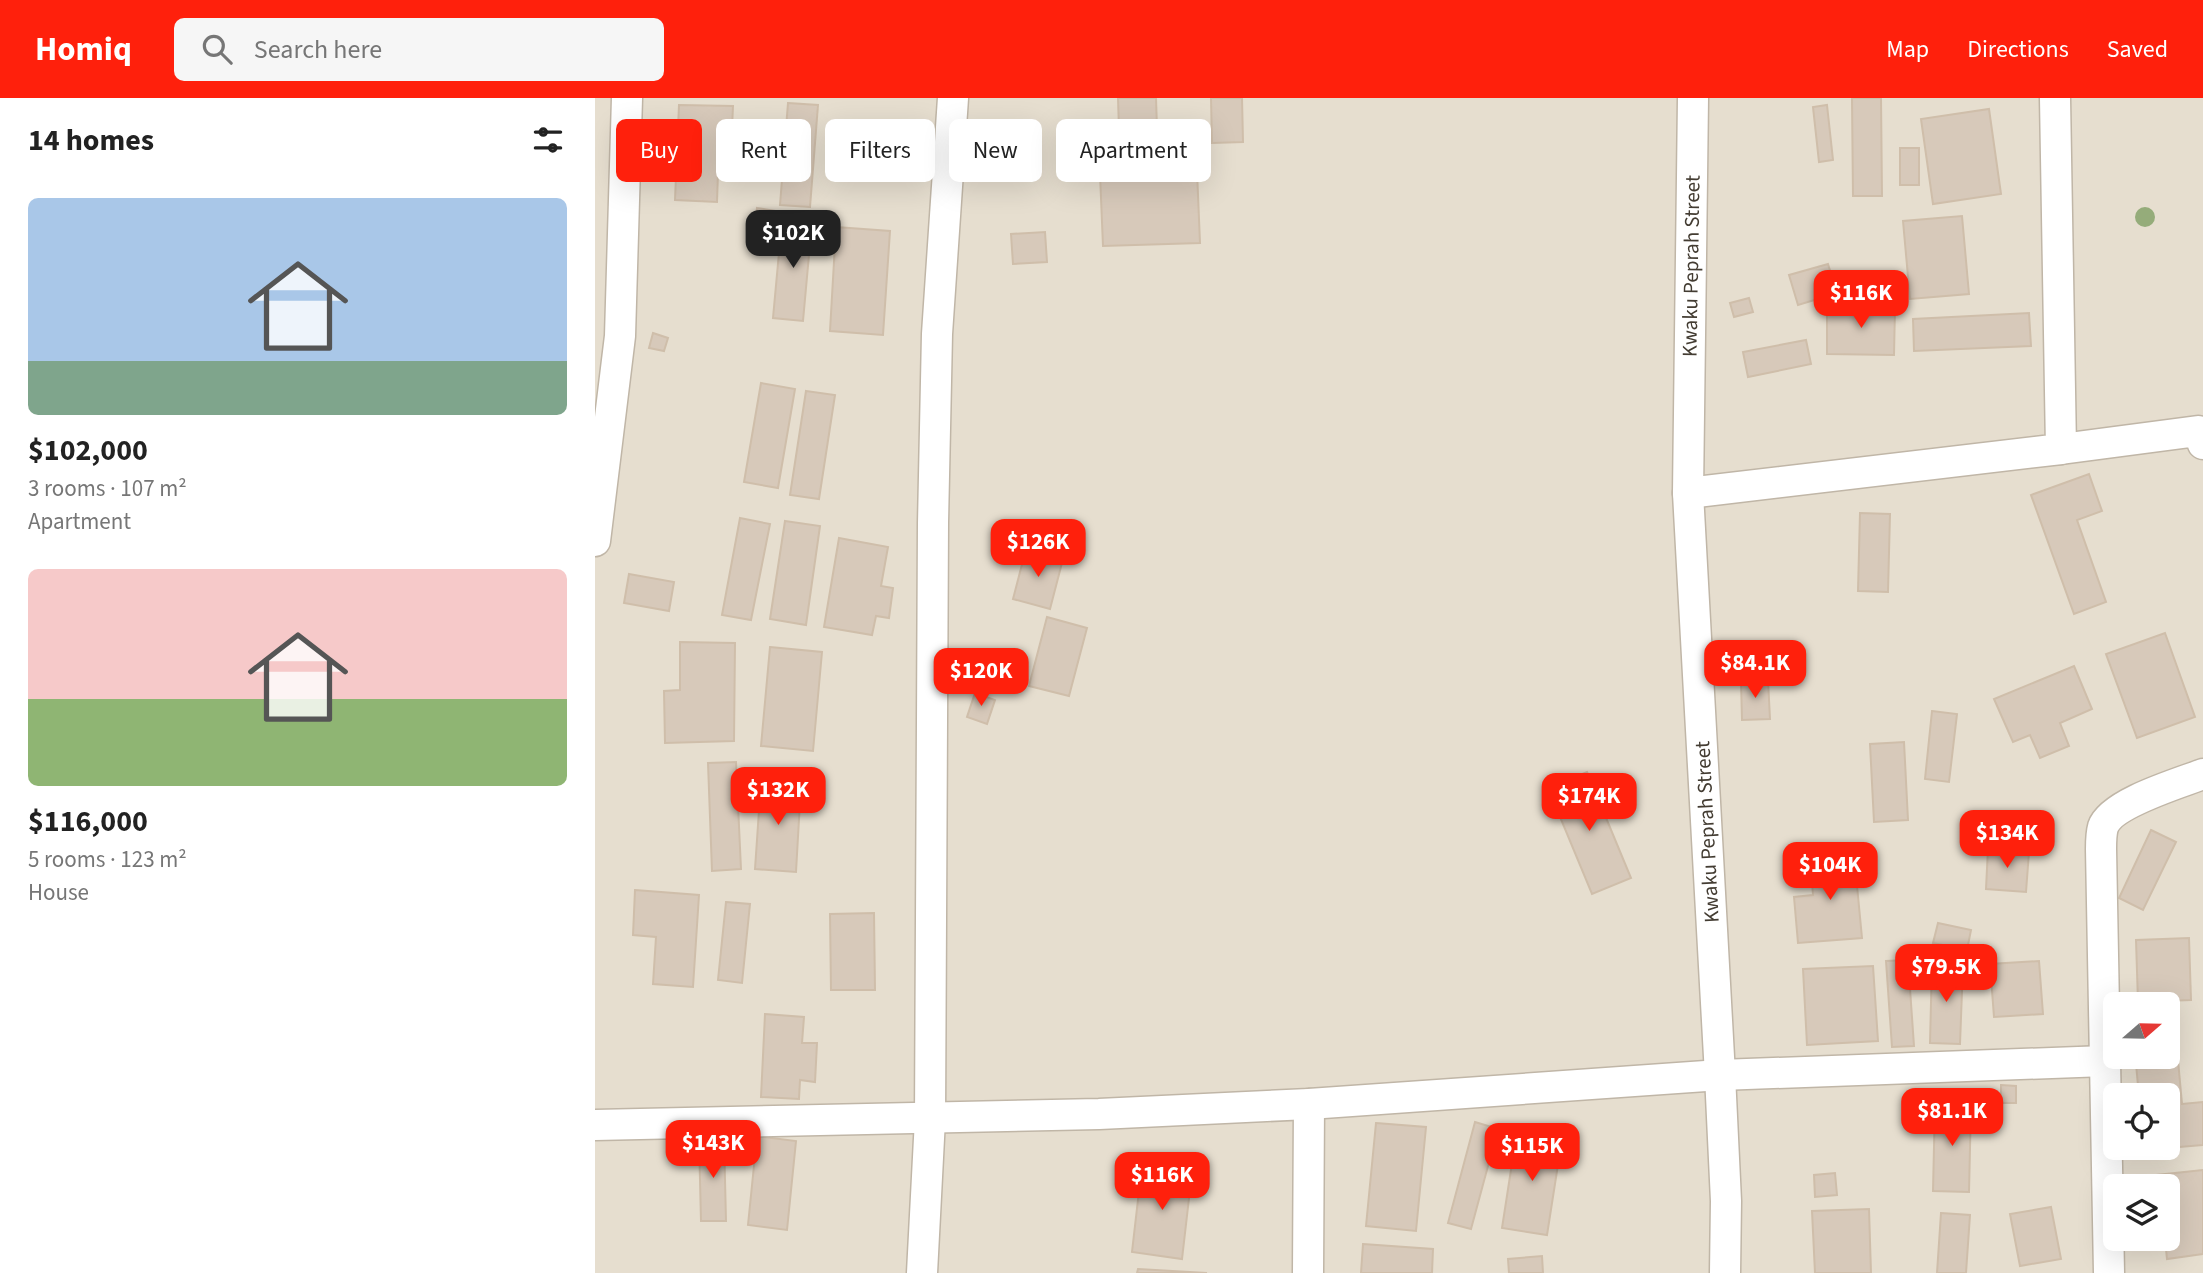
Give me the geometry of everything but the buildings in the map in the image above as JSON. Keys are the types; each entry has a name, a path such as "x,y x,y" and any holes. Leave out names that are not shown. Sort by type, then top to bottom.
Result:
{"street":[{"path":"595,541 620,336 627,98"},
{"path":"922,1273 930,1119 937,334 953,98"},
{"name":"Kwaku Peprah Street","path":"1693,98 1688,493 1726,1201 1725,1273"},
{"path":"2061,449 2064,101"},
{"path":"1688,493 2201,435"},
{"path":"2104,992 2101,849 2103,825 2118,811 2139,800 2203,775"},
{"path":"595,1125 930,1119 1309,1104 1720,1075 2103,1061"},
{"path":"2105,1069 2109,1273"},
{"path":"1308,1273 1309,1104"}],"shaded area":[{"path":"595,98 2203,98 2203,1273 595,1273"}]}
